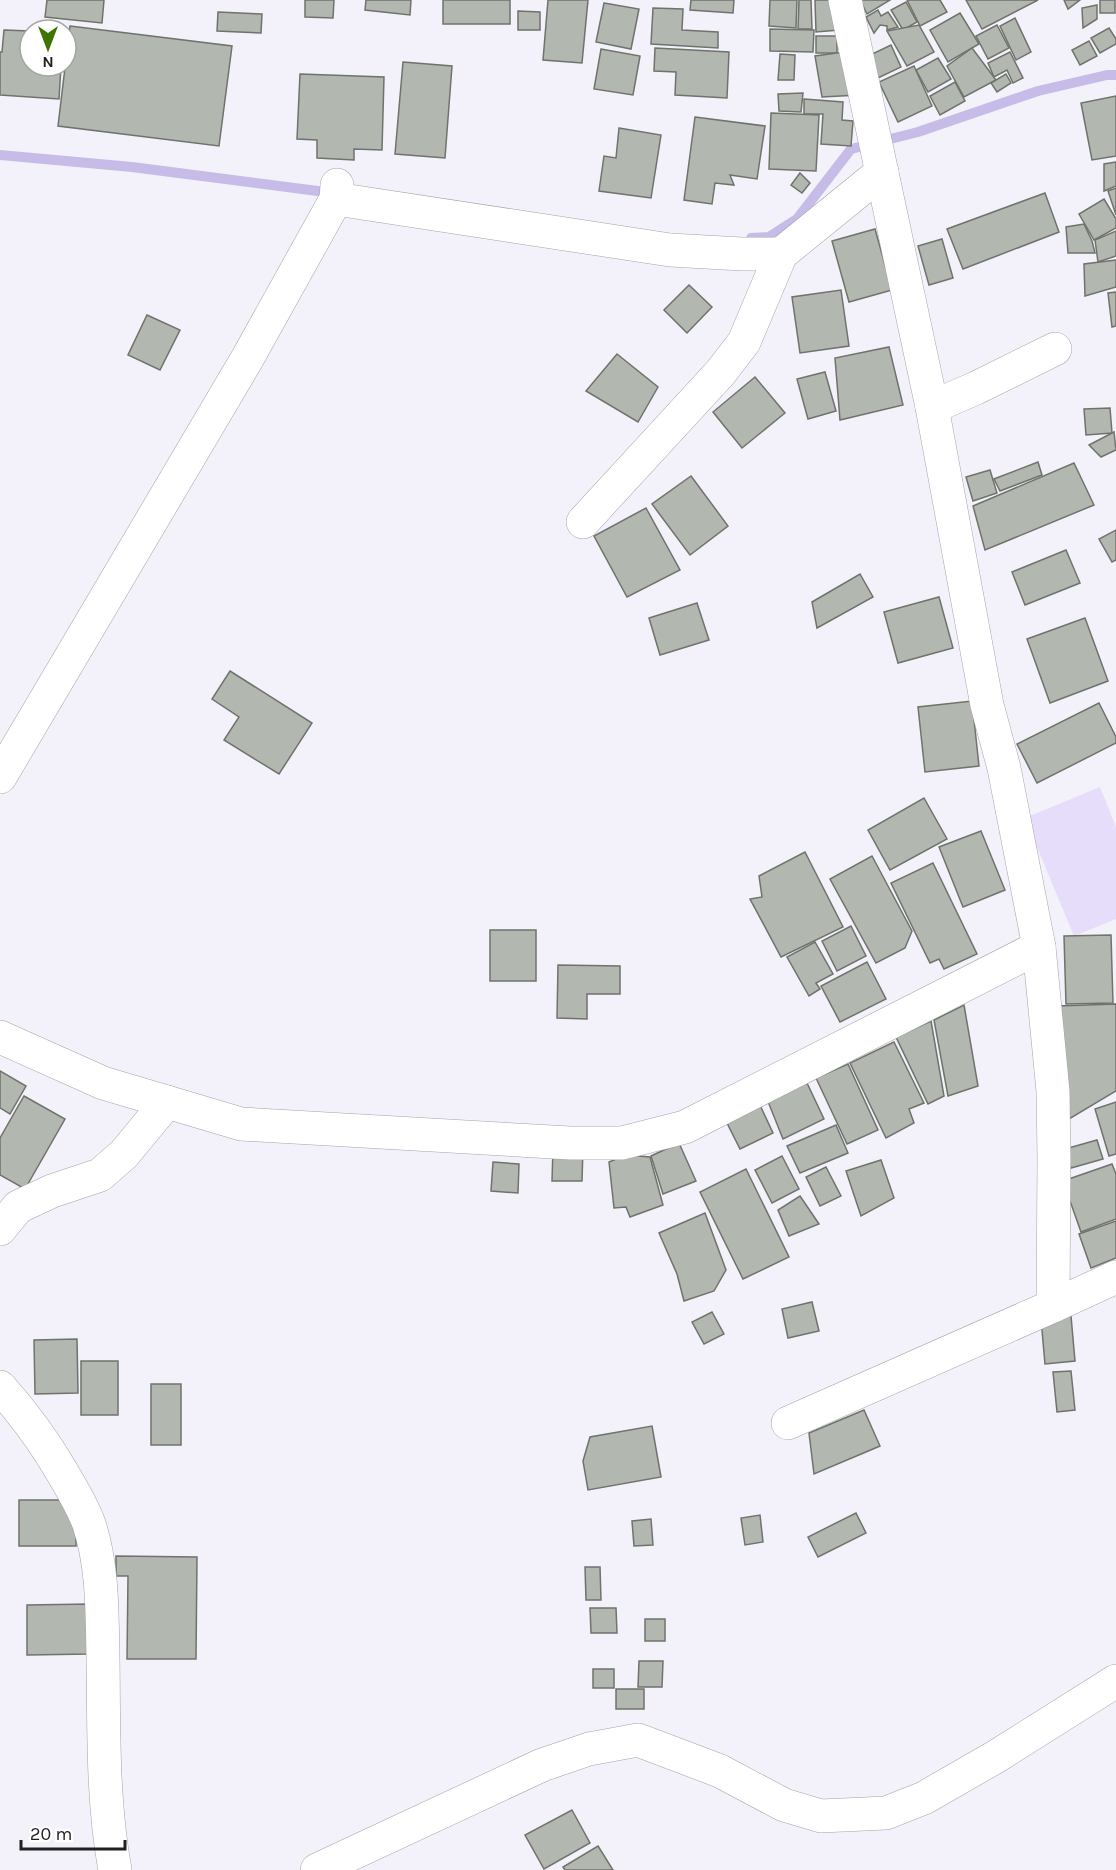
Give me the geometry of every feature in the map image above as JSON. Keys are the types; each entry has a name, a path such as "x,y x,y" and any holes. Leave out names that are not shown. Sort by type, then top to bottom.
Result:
{"street":[{"path":"845,0 932,407 987,705 1004,768 1039,946 1053,1091 1053,1306"},
{"path":"582,522 721,372 744,342 780,254 881,168"},
{"path":"0,777 247,359 336,192 670,250 742,255 780,254"},
{"path":"932,407 1055,349"},
{"path":"0,1037 103,1083 241,1124 570,1143 622,1143 685,1127 1039,946"},
{"path":"0,1229 18,1207 52,1191 100,1175 124,1154 167,1102"},
{"path":"789,1423 1116,1277"},
{"path":"0,1387 49,1448 77,1496 89,1526 97,1559 102,1611 106,1797 115,1870"},
{"path":"317,1870 542,1765 589,1749 638,1740 720,1771 784,1805 821,1816 886,1812 924,1798 997,1756 1116,1681"}],"shaded area":[{"path":"1100,787 1116,827 1116,919 1074,936 1025,818"}],"building":[{"path":"47,0 104,0 102,23 78,20 78,18 45,17"},
{"path":"305,0 334,0 333,18 305,17"},
{"path":"366,0 411,0 410,15 365,10"},
{"path":"443,0 510,0 510,24 443,24"},
{"path":"548,0 588,0 582,63 543,60"},
{"path":"691,0 734,0 733,13 690,10"},
{"path":"770,0 797,0 796,28 769,26"},
{"path":"799,0 811,0 812,29 798,29"},
{"path":"815,0 837,0 839,30 816,32"},
{"path":"860,0 890,0 867,14"},
{"path":"907,0 940,0 947,12 920,26"},
{"path":"966,0 1038,0 982,29"},
{"path":"1064,0 1080,0 1068,9"},
{"path":"1100,0 1115,0 1115,13 1100,13"},
{"path":"906,2 917,22 903,30 891,10"},
{"path":"604,3 639,9 631,49 596,42"},
{"path":"1097,5 1097,19 1083,28 1082,8"},
{"path":"653,8 683,9 682,30 718,32 718,48 651,44"},
{"path":"878,10 881,16 888,12 898,27 887,30 887,26 880,25 874,33 866,17"},
{"path":"518,11 540,12 540,30 518,30"},
{"path":"218,12 262,14 261,33 217,31"},
{"path":"960,13 979,44 948,62 930,30"},
{"path":"1015,18 1031,52 1016,60 1000,26"},
{"path":"919,25 934,52 907,66 887,31"},
{"path":"997,25 1009,48 988,59 976,36"},
{"path":"78,27 232,46 219,146 58,126 64,78 78,78"},
{"path":"1109,28 1116,39 1116,44 1100,53 1091,38"},
{"path":"770,29 814,30 813,52 770,51"},
{"path":"4,30 18,31 18,78 60,78 59,99 0,95 0,52 2,52"},
{"path":"816,36 837,36 837,53 816,53"},
{"path":"1089,41 1097,56 1080,65 1072,50"},
{"path":"891,45 901,67 878,78 868,56"},
{"path":"655,48 729,52 727,98 675,95 676,72 654,71"},
{"path":"972,48 996,80 964,97 947,66"},
{"path":"601,49 640,56 633,95 594,89"},
{"path":"851,51 859,95 822,97 815,56"},
{"path":"1010,52 1023,78 1013,83 1007,70 994,77 988,63"},
{"path":"780,54 795,55 794,80 778,80"},
{"path":"938,58 951,79 928,92 916,70"},
{"path":"403,62 452,66 445,158 395,154"},
{"path":"914,66 932,106 898,122 879,82"},
{"path":"300,74 384,77 382,150 354,149 354,160 317,158 317,140 297,139"},
{"path":"1006,74 1011,83 997,92 991,83"},
{"path":"955,82 965,101 940,115 930,96"},
{"path":"803,93 801,112 779,111 778,94"},
{"path":"1116,96 1116,156 1092,160 1081,103"},
{"path":"804,99 843,102 842,120 853,121 851,146 821,144 823,114 804,114"},
{"path":"771,113 819,115 816,171 769,169"},
{"path":"695,117 765,126 757,179 730,175 734,185 715,183 712,204 684,200"},
{"path":"619,128 661,135 651,198 599,191 604,156 616,158"},
{"path":"1116,162 1116,186 1104,191 1104,164"},
{"path":"800,173 810,183 802,193 791,185"},
{"path":"1116,188 1116,215 1108,191"},
{"path":"1045,193 1059,232 963,269 947,229"},
{"path":"1104,199 1116,219 1116,228 1094,240 1079,214"},
{"path":"1084,224 1095,253 1068,253 1066,227"},
{"path":"875,229 892,290 849,302 832,241"},
{"path":"1116,231 1116,256 1098,262 1095,240"},
{"path":"942,239 953,278 929,285 918,246"},
{"path":"1116,260 1116,287 1085,296 1084,264"},
{"path":"689,285 712,307 687,333 664,310"},
{"path":"841,290 849,346 800,353 792,297"},
{"path":"1116,292 1116,326 1112,327 1108,293"},
{"path":"147,315 180,330 160,370 128,355"},
{"path":"889,347 903,405 840,420 835,358"},
{"path":"617,354 658,387 638,422 586,391"},
{"path":"825,372 836,411 808,419 797,379"},
{"path":"755,377 785,413 742,448 713,412"},
{"path":"1110,408 1112,433 1086,435 1084,409"},
{"path":"1114,432 1116,450 1101,457 1089,445"},
{"path":"1038,462 1042,475 1000,491 994,479"},
{"path":"1074,463 1094,505 985,550 973,506"},
{"path":"990,470 997,493 973,501 966,477"},
{"path":"691,476 728,526 690,555 652,504"},
{"path":"646,508 680,570 627,597 594,536"},
{"path":"1116,530 1116,560 1112,562 1099,539"},
{"path":"1066,550 1080,583 1025,605 1012,572"},
{"path":"860,574 873,597 817,628 812,602"},
{"path":"939,597 953,648 898,663 884,612"},
{"path":"697,603 709,640 660,655 649,618"},
{"path":"1085,618 1108,681 1050,703 1027,639"},
{"path":"230,671 312,723 279,774 224,740 239,717 212,699"},
{"path":"972,701 979,766 925,772 918,707"},
{"path":"1099,703 1116,737 1116,743 1037,783 1017,744"},
{"path":"924,798 947,839 890,870 868,830"},
{"path":"981,831 1005,890 963,907 939,847"},
{"path":"805,852 843,927 781,957 750,899 762,897 759,876"},
{"path":"872,856 912,931 905,948 876,963 830,879"},
{"path":"933,863 977,954 944,969 939,959 930,963 891,883"},
{"path":"851,926 866,956 837,971 822,941"},
{"path":"490,930 536,930 536,981 490,981"},
{"path":"1111,935 1113,1003 1066,1004 1064,936"},
{"path":"815,942 833,974 816,983 820,989 809,996 787,957"},
{"path":"867,962 886,999 840,1022 821,986"},
{"path":"558,965 620,966 620,994 587,994 587,1019 557,1018"},
{"path":"1116,1004 1116,1091 1064,1122 1058,1006"},
{"path":"964,1005 978,1086 948,1096 934,1020"},
{"path":"931,1021 944,1096 928,1104 896,1037"},
{"path":"894,1042 924,1103 909,1109 914,1123 886,1138 850,1063"},
{"path":"848,1064 878,1130 847,1144 816,1078"},
{"path":"0,1071 26,1086 10,1114 0,1108"},
{"path":"807,1083 824,1119 783,1139 767,1099"},
{"path":"24,1096 65,1119 25,1189 0,1175 0,1138"},
{"path":"1116,1102 1116,1154 1109,1156 1095,1109"},
{"path":"759,1103 773,1133 740,1149 725,1119"},
{"path":"836,1125 848,1153 800,1173 787,1146"},
{"path":"1097,1140 1103,1159 1071,1168 1065,1149"},
{"path":"679,1143 696,1181 663,1194 651,1156"},
{"path":"553,1148 583,1148 582,1181 552,1181"},
{"path":"626,1155 650,1157 663,1205 630,1217 626,1207 614,1208 609,1162"},
{"path":"782,1156 799,1189 772,1203 755,1170"},
{"path":"881,1160 894,1198 861,1216 846,1171"},
{"path":"493,1162 519,1164 518,1193 491,1191"},
{"path":"1112,1164 1116,1174 1116,1219 1081,1232 1063,1181"},
{"path":"826,1167 841,1196 820,1206 806,1177"},
{"path":"746,1169 789,1257 743,1279 700,1192"},
{"path":"800,1196 819,1224 789,1236 778,1210"},
{"path":"705,1213 726,1270 714,1291 684,1301 677,1274 659,1233"},
{"path":"1116,1221 1116,1258 1091,1268 1079,1234"},
{"path":"812,1302 819,1331 788,1338 782,1309"},
{"path":"712,1312 724,1334 704,1344 692,1322"},
{"path":"1071,1316 1075,1361 1045,1364 1041,1319"},
{"path":"77,1339 78,1393 35,1394 34,1340"},
{"path":"81,1361 118,1361 118,1415 81,1415"},
{"path":"1071,1371 1075,1410 1057,1412 1053,1372"},
{"path":"151,1384 181,1384 181,1445 151,1445"},
{"path":"864,1410 880,1446 814,1474 809,1433"},
{"path":"652,1426 661,1477 588,1490 583,1461 590,1437"},
{"path":"19,1500 76,1500 76,1546 19,1546"},
{"path":"856,1513 866,1533 818,1557 808,1537"},
{"path":"760,1515 763,1542 745,1545 741,1518"},
{"path":"651,1519 653,1545 634,1546 632,1521"},
{"path":"116,1556 197,1557 196,1659 127,1659 128,1576 116,1576"},
{"path":"585,1567 600,1567 601,1600 586,1600"},
{"path":"90,1604 90,1654 27,1655 27,1605"},
{"path":"590,1608 616,1608 617,1633 591,1633"},
{"path":"645,1619 665,1619 665,1641 645,1641"},
{"path":"639,1661 663,1661 662,1687 638,1687"},
{"path":"593,1669 614,1669 614,1688 593,1688"},
{"path":"616,1689 644,1689 644,1709 616,1709"},
{"path":"572,1810 590,1843 544,1869 525,1835"},
{"path":"598,1846 613,1870 565,1870 563,1867"}],"waterway":[{"path":"751,238 769,237 797,219 851,149 918,132 1038,91 1107,75 1116,75"},
{"path":"0,155 132,167 333,193"}]}
